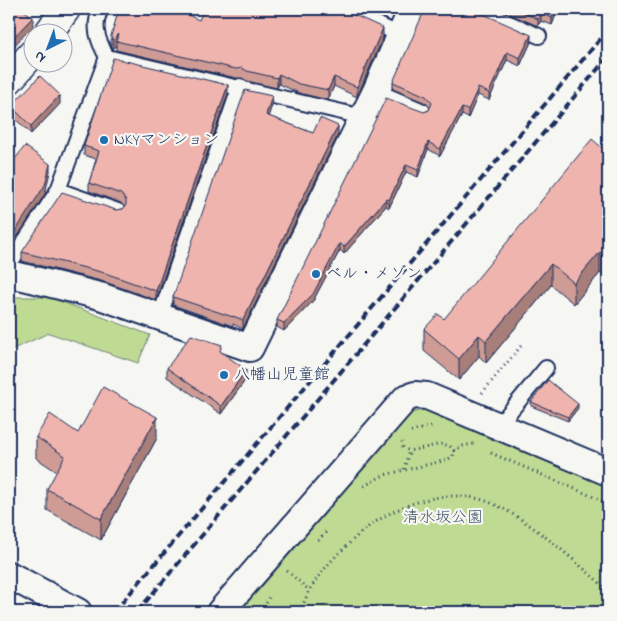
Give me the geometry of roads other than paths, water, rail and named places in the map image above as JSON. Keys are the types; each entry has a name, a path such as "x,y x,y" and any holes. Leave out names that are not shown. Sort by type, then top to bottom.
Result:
{"main road":[{"path":"56,22 66,9"},
{"path":"9,80 22,65"}],"street":[{"path":"9,277 20,276 100,296 250,348 376,91 412,9"},
{"path":"220,612 406,398 415,395 427,396 608,472"},
{"path":"9,574 78,612"}],"lane":[{"path":"9,265 58,190 107,57 98,40 96,19 101,9"},
{"path":"345,9 400,35"},
{"path":"476,9 538,36"},
{"path":"107,57 240,86 363,117"},
{"path":"164,304 240,86"},
{"path":"376,91 424,112"},
{"path":"58,190 118,210"},
{"path":"498,426 546,368"}],"railway":[{"path":"114,612 608,30"},
{"path":"137,612 608,57"}],"place":[{"name":"NKYマンション","path":"104,140"},
{"name":"ベル・メゾン","path":"316,274"},
{"name":"八幡山児童館","path":"224,375"}],"park label":[{"name":"清水坂公園","path":"443,518"}]}
